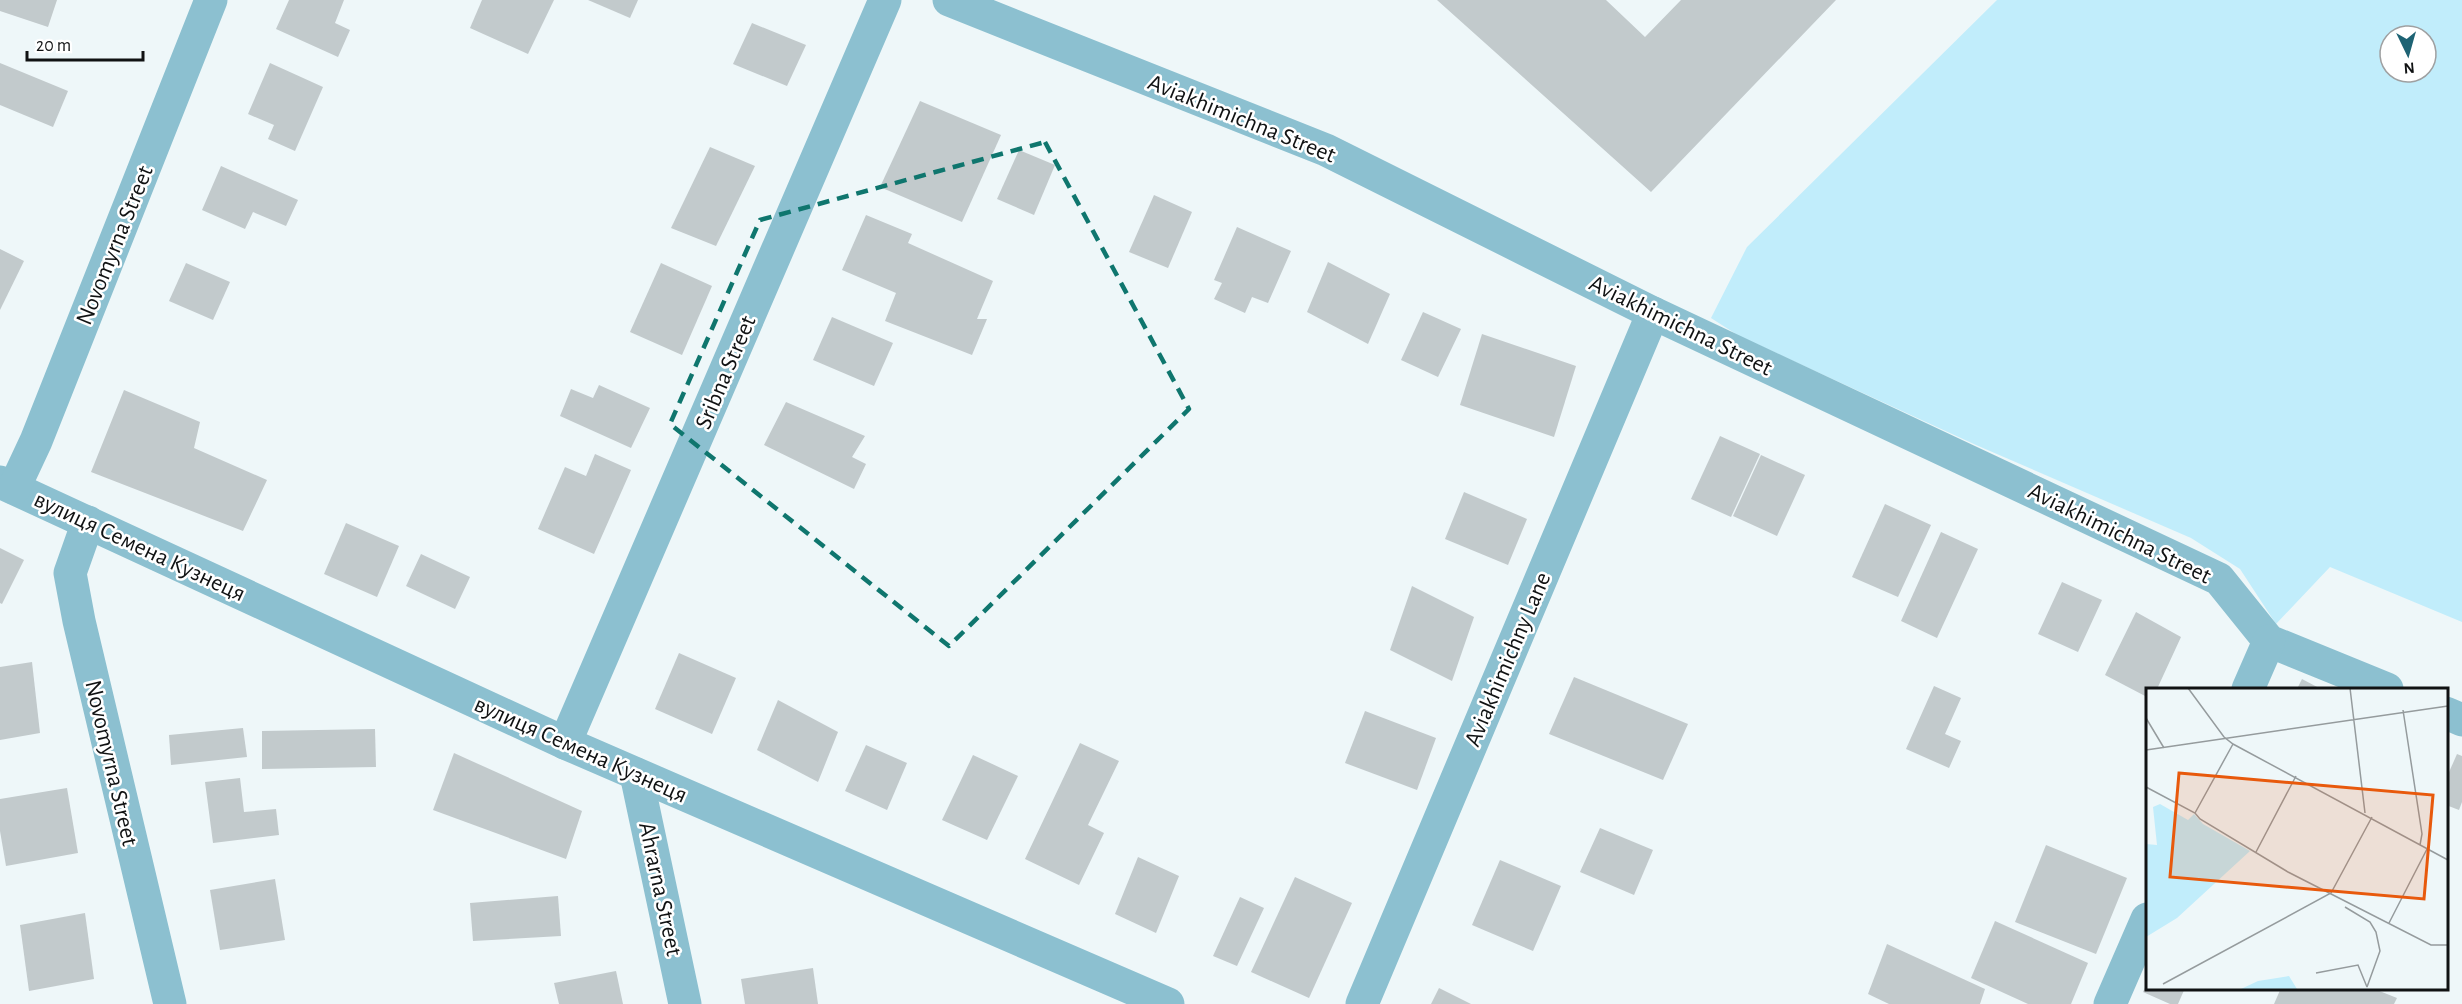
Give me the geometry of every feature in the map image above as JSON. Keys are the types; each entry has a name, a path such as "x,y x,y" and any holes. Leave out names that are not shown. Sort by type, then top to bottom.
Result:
{"street":[{"name":"Novomyrna Street","path":"7,485 36,441 211,0"},
{"name":"Sribna Street","path":"565,743 885,0"},
{"name":"Aviakhimichna Street","path":"949,0 1326,150 1653,313 2219,579 2269,641 2385,688"},
{"name":"Aviakhimichny Lane","path":"1362,1004 1653,313"},
{"name":"вулиця Семена Кузнеця","path":"7,485 565,743 1168,1004"},
{"name":"Novomyrna Street","path":"88,522 70,573 79,621 170,1004"},
{"path":"2248,688 2269,641"},
{"path":"2447,714 2462,720"},
{"name":"Ahrarna Street","path":"636,774 686,1004"},
{"path":"2110,1004 2146,921"}],"highlighted area":[{"path":"1045,142 1189,409 949,646 670,424 760,220"}],"shaded area":[{"path":"1997,0 2462,0 2462,622 2330,567 2276,624 2240,569 2191,538 1976,445 1739,336 1711,318 1747,247"}],"building":[{"path":"0,0 57,0 48,27 0,11"},
{"path":"289,0 344,0 335,23 350,30 338,57 276,29"},
{"path":"482,0 554,0 528,54 470,28"},
{"path":"588,0 638,0 630,18"},
{"path":"1437,0 1606,0 1645,37 1681,0 1836,0 1651,192"},
{"path":"752,23 806,45 787,86 733,64"},
{"path":"0,63 68,91 53,127 0,105"},
{"path":"270,63 323,87 295,151 268,139 274,125 248,114"},
{"path":"920,101 1001,135 962,222 880,187"},
{"path":"710,147 755,166 716,246 671,228"},
{"path":"1019,150 1055,165 1034,215 997,199"},
{"path":"221,166 298,200 286,226 253,212 245,229 202,210"},
{"path":"1154,195 1192,212 1168,268 1129,252"},
{"path":"866,215 912,234 908,243 993,281 977,319 987,319 972,355 885,321 896,293 842,270"},
{"path":"1237,227 1291,251 1268,303 1252,297 1245,313 1214,299 1222,283 1214,280"},
{"path":"0,249 24,261 0,310"},
{"path":"1328,262 1390,294 1368,344 1307,312"},
{"path":"186,263 230,282 213,320 169,301"},
{"path":"661,263 712,286 682,355 630,332"},
{"path":"1423,312 1461,329 1438,377 1401,360"},
{"path":"832,317 893,343 874,386 813,360"},
{"path":"1482,334 1576,366 1554,437 1460,405"},
{"path":"599,385 650,408 631,448 560,416 571,389 593,398"},
{"path":"124,390 200,422 194,448 267,480 243,531 91,472"},
{"path":"786,402 865,436 852,457 866,464 854,489 764,445"},
{"path":"1720,436 1760,454 1731,517 1691,499"},
{"path":"595,454 631,470 594,554 538,529 565,467 586,476"},
{"path":"1761,455 1805,475 1777,536 1733,516"},
{"path":"1464,492 1527,519 1508,565 1445,539"},
{"path":"1885,504 1931,525 1898,597 1852,577"},
{"path":"346,523 399,546 377,597 324,574"},
{"path":"1941,532 1978,549 1937,638 1901,621"},
{"path":"0,548 24,560 2,604 0,603"},
{"path":"421,554 470,577 455,609 406,586"},
{"path":"2062,582 2102,600 2078,652 2038,634"},
{"path":"1412,586 1474,617 1452,681 1390,650"},
{"path":"2136,612 2181,637 2157,688 2146,688 2146,696 2105,675"},
{"path":"679,653 736,678 712,734 655,709"},
{"path":"32,662 40,733 0,740 0,667"},
{"path":"1574,677 1688,724 1663,780 1549,734"},
{"path":"2302,679 2319,688 2298,688"},
{"path":"1934,686 1961,698 1945,734 1961,741 1949,768 1906,749"},
{"path":"778,700 838,732 818,782 757,750"},
{"path":"1365,711 1436,738 1417,790 1345,763"},
{"path":"243,728 247,757 171,765 169,735"},
{"path":"375,729 376,767 262,769 262,731"},
{"path":"1080,743 1119,761 1088,825 1104,833 1079,885 1025,859"},
{"path":"866,745 907,763 887,810 845,791"},
{"path":"454,753 582,811 566,859 433,810"},
{"path":"2457,754 2462,756 2462,802 2459,810 2447,805 2447,777"},
{"path":"973,755 1018,776 987,840 942,820"},
{"path":"240,778 244,812 276,809 279,835 213,843 205,782"},
{"path":"67,788 78,853 6,866 0,831 0,799"},
{"path":"1600,828 1653,850 1634,895 1580,872"},
{"path":"2046,845 2127,878 2096,954 2015,922"},
{"path":"1138,857 1179,876 1156,933 1115,914"},
{"path":"1500,860 1561,886 1533,951 1472,925"},
{"path":"1295,877 1352,903 1309,998 1251,972"},
{"path":"275,879 285,940 220,950 210,890"},
{"path":"558,896 561,936 473,941 470,903"},
{"path":"1240,897 1264,908 1237,966 1213,956"},
{"path":"85,913 94,979 29,991 20,925"},
{"path":"1995,921 2088,963 2071,1004 2028,1004 1971,978"},
{"path":"1887,944 1985,989 1980,1004 1889,1004 1868,994"},
{"path":"813,968 818,1004 745,1004 741,979"},
{"path":"616,971 623,1004 559,1004 554,983"},
{"path":"2146,985 2146,989 2185,989 2178,1004 2170,1004 2143,992"},
{"path":"1439,988 1471,1004 1431,1004"},
{"path":"2281,989 2374,989 2397,998 2394,1004 2274,1004"}]}
